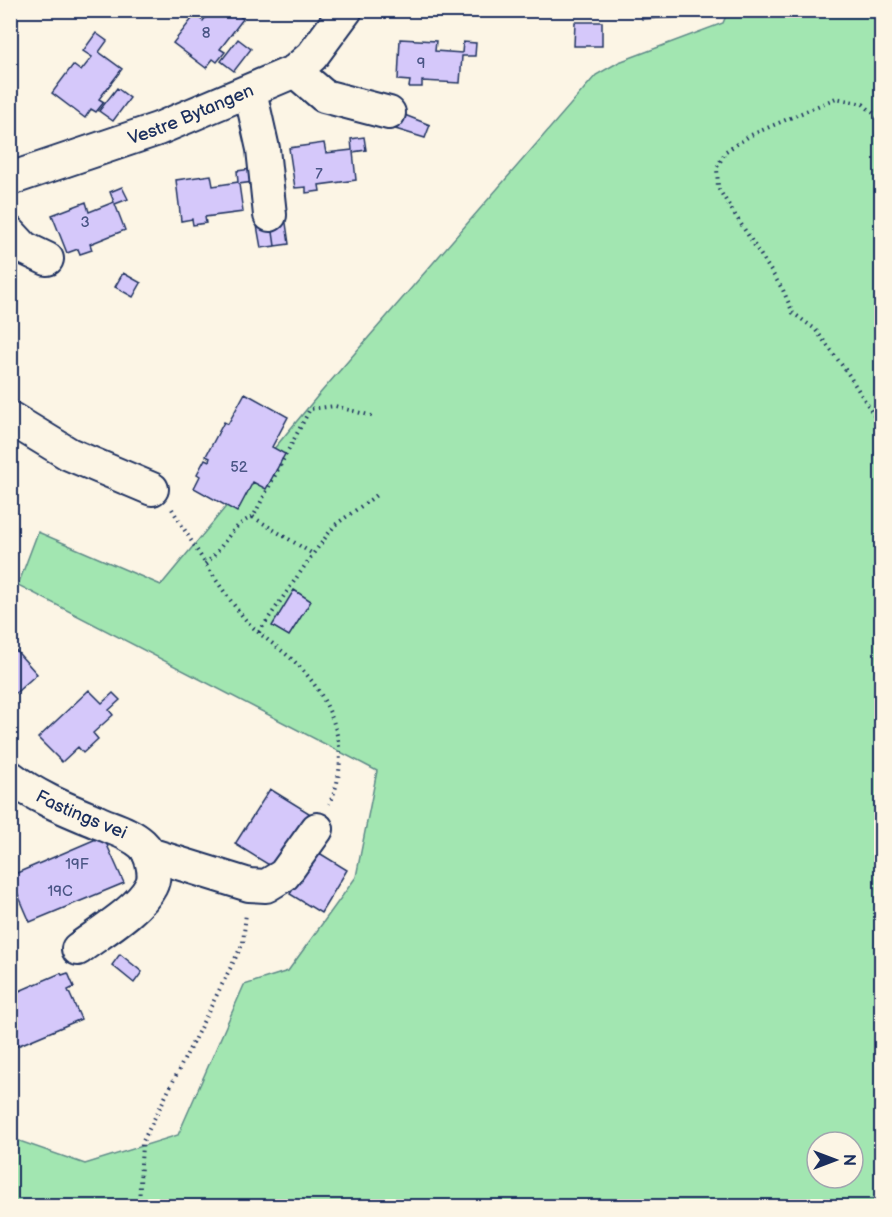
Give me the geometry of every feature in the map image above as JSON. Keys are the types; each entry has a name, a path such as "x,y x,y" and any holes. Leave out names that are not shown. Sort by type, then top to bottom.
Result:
{"street":[{"name":"Vestre Bytangen","path":"10,179 158,129 295,71 312,56 346,10"},
{"path":"295,71 324,96 389,113"},
{"path":"250,91 263,149 270,214"},
{"path":"10,233 24,248 47,259"},
{"path":"10,418 69,454 152,489"},
{"name":"Fastings vei","path":"10,777 55,804 129,835 143,844 149,854"},
{"path":"149,854 249,885 266,886 284,875 317,829"},
{"path":"78,949 118,919 152,886 154,876 149,854"}],"path":[{"path":"882,121 863,104 836,98 751,135 726,152 717,167 718,188 783,290 793,313 815,329 847,372 882,428"},
{"path":"205,564 218,554 240,522 252,517 310,409 335,406 372,416"},
{"path":"152,489 165,497 205,564 236,608 259,632 300,667 327,706 336,730 341,774 335,793 317,829"},
{"path":"259,632 335,525 378,494"},
{"path":"252,517 313,554"},
{"path":"139,1206 142,1143 243,943 249,885"}],"green space":[{"path":"728,11 881,11 881,1206 11,1206 11,1138 85,1164 178,1135 244,985 288,971 356,877 377,771 18,585 38,532 161,585 316,398 596,75 619,62 723,23"}],"building":[{"path":"211,10 232,10 243,19 220,49 225,52 217,62 213,59 206,68 173,43 195,15 203,21"},
{"path":"623,10 680,10 681,17 642,19 642,12 624,13"},
{"path":"575,22 602,22 602,46 574,46"},
{"path":"96,33 107,41 99,52 122,69 99,99 104,102 96,112 91,109 85,118 52,93 73,65 81,71 92,57 83,51"},
{"path":"238,39 251,49 234,71 221,61"},
{"path":"400,39 436,41 435,51 462,53 463,42 476,43 475,56 462,56 460,83 422,81 422,87 409,87 410,81 398,80"},
{"path":"117,88 130,98 113,121 99,111"},
{"path":"397,112 430,125 425,138 392,128"},
{"path":"364,137 366,150 353,152 356,180 319,185 320,191 306,193 306,187 295,188 289,148 324,143 326,153 352,150 351,139"},
{"path":"251,169 253,182 239,184 243,212 205,217 206,223 193,225 192,219 181,221 176,180 211,175 213,186 238,182 237,171"},
{"path":"122,187 128,199 115,204 125,230 90,244 92,250 80,254 78,249 67,253 52,215 86,202 89,212 114,202 110,192"},
{"path":"285,216 289,244 275,246 271,218"},
{"path":"271,218 275,246 261,248 256,220"},
{"path":"123,273 141,283 133,297 115,287"},
{"path":"245,393 288,417 272,447 285,454 266,489 253,482 237,512 194,488 200,476 197,474 205,459 209,461 210,458 206,456 224,422 228,424"},
{"path":"294,590 311,601 289,636 272,626"},
{"path":"12,646 37,674 10,698 10,648"},
{"path":"89,690 102,703 113,693 120,700 109,710 113,715 93,733 98,739 83,753 78,747 62,762 38,738"},
{"path":"270,789 309,813 274,868 235,844"},
{"path":"103,836 124,883 30,922 10,876"},
{"path":"316,851 347,870 321,913 290,894"},
{"path":"120,954 142,972 134,983 112,965"},
{"path":"61,973 62,975 68,973 74,987 68,990 81,1019 10,1049 10,995"}]}
